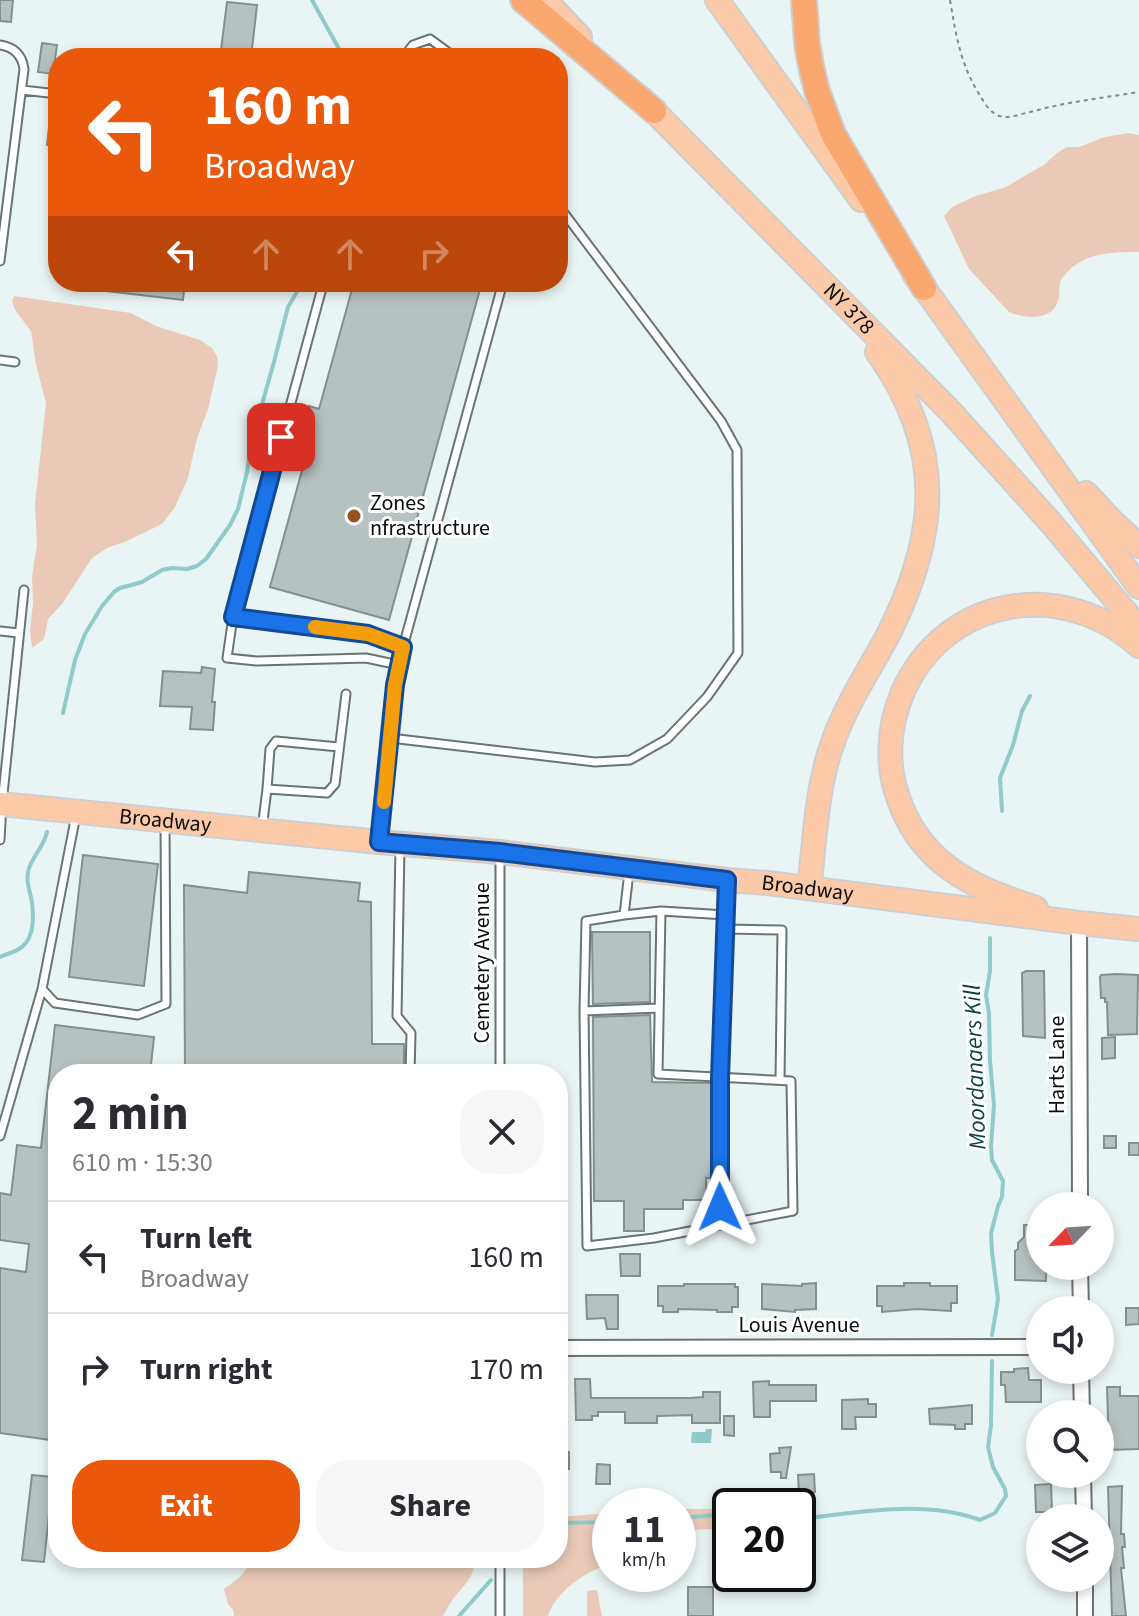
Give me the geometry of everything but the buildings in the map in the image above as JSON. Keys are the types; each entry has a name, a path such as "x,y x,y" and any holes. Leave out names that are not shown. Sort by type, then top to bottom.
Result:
{"highway":[{"path":"523,0 654,111"},
{"path":"804,0 811,66 833,134 924,288"}],"main road":[{"name":"NY 378","path":"545,0 960,422 1051,523 1139,628"},
{"path":"717,0 1139,587"},
{"path":"791,250 873,347 898,385 917,426 927,468 928,490 925,535 913,577 895,621 850,703 831,746 821,793 809,888"},
{"path":"998,391 1096,504 1139,546"},
{"path":"1079,923 983,889 955,873 923,844 911,827 895,790 891,771 892,727 905,688 926,655 952,630 985,613 1024,604 1062,606 1098,617 1139,646"},
{"name":"Broadway","path":"1,804 500,852 1139,929"}],"street":[{"name":"Harts Lane","path":"1079,923 1080,1192"},
{"name":"Louis Avenue","path":"568,1348 1026,1347"},
{"path":"1085,1592 1085,1616"}],"lane":[{"path":"411,48 430,39 442,48"},
{"path":"0,45 12,49 21,59 24,69 0,261"},
{"path":"22,90 48,93"},
{"path":"390,738 595,762 630,760 667,739 707,697 738,653 737,450 721,421 568,218"},
{"path":"321,292 233,617 227,658 257,661 366,658 399,665"},
{"path":"410,1064 411,1033 397,1016 390,843 390,738 403,647 500,292"},
{"path":"0,360 15,362"},
{"path":"0,840 1,804 24,590"},
{"path":"233,617 368,634 403,647"},
{"path":"0,631 19,633"},
{"path":"267,789 327,793 335,784 346,694"},
{"path":"0,730 8,739"},
{"path":"262,831 270,749 276,741 339,747"},
{"path":"0,1136 42,989 76,813"},
{"path":"42,989 55,1003 138,1015 166,1004 165,821"},
{"name":"Cemetery Avenue","path":"500,852 500,1064"},
{"path":"624,915 630,868"},
{"path":"719,1225 720,1078 727,880"},
{"path":"661,911 658,1074 791,1081 793,1211 654,1238 587,1246 586,921 661,911 726,915"},
{"path":"726,929 782,930 780,1080"},
{"path":"584,1011 659,1008"},
{"path":"500,1568 500,1616"}],"path":[{"path":"950,0 964,67 989,109 996,114 1012,116 1084,99 1139,92"}],"shaded area":[{"path":"1129,133 1139,135 1139,252 1108,253 1079,263 1061,280 1055,308 1044,315 1030,317 1009,312 969,269 944,216 952,207 973,197 1006,187 1067,147 1079,147 1105,137"},
{"path":"14,296 131,313 156,326 200,340 212,348 218,366 188,478 175,507 162,524 107,548 92,558 62,604 48,619 44,639 32,648 32,576 37,545 35,504 46,403 31,331 15,310"},
{"path":"696,1509 712,1509 712,1529 696,1530"},
{"path":"592,1514 592,1572 565,1590 548,1616 523,1616 523,1568 568,1568 568,1516"},
{"path":"247,1568 474,1568 443,1616 234,1616 224,1589"},
{"path":"587,1591 597,1592 602,1616 587,1616"}],"water":[{"path":"712,1429 711,1443 692,1443 692,1432 705,1432"}],"waterway":[{"path":"312,0 338,48"},
{"path":"63,713 75,660 85,634 114,592 142,582 162,570 197,566 206,559 230,525 238,509 251,443 288,307 297,292"},
{"name":"Moordanaers Kill","path":"1002,811 1000,778 1030,696"},
{"path":"0,957 21,948 30,936 33,916 28,872 47,832"},
{"name":"Moordanaers Kill","path":"990,938 986,995 994,1105 991,1146 992,1160 1003,1181 1002,1197 991,1233 998,1299 992,1335"},
{"name":"Moordanaers Kill","path":"816,1517 913,1509 936,1510 980,1520 995,1513 1006,1496 988,1447 992,1361"},
{"name":"Moordanaers Kill","path":"696,1517 712,1515"},
{"name":"Moordanaers Kill","path":"568,1523 592,1522"},
{"name":"Moordanaers Kill","path":"459,1616 491,1580"}],"slow traffic":[{"path":"315,627 368,634 403,647 395,685 384,802"}],"place":[{"name":"Zones nfrastructure","path":"354,516"}],"route":[{"path":"281,437 233,617 368,634 403,647 395,685 379,842 500,852 727,880 720,1078 720,1207"}]}
